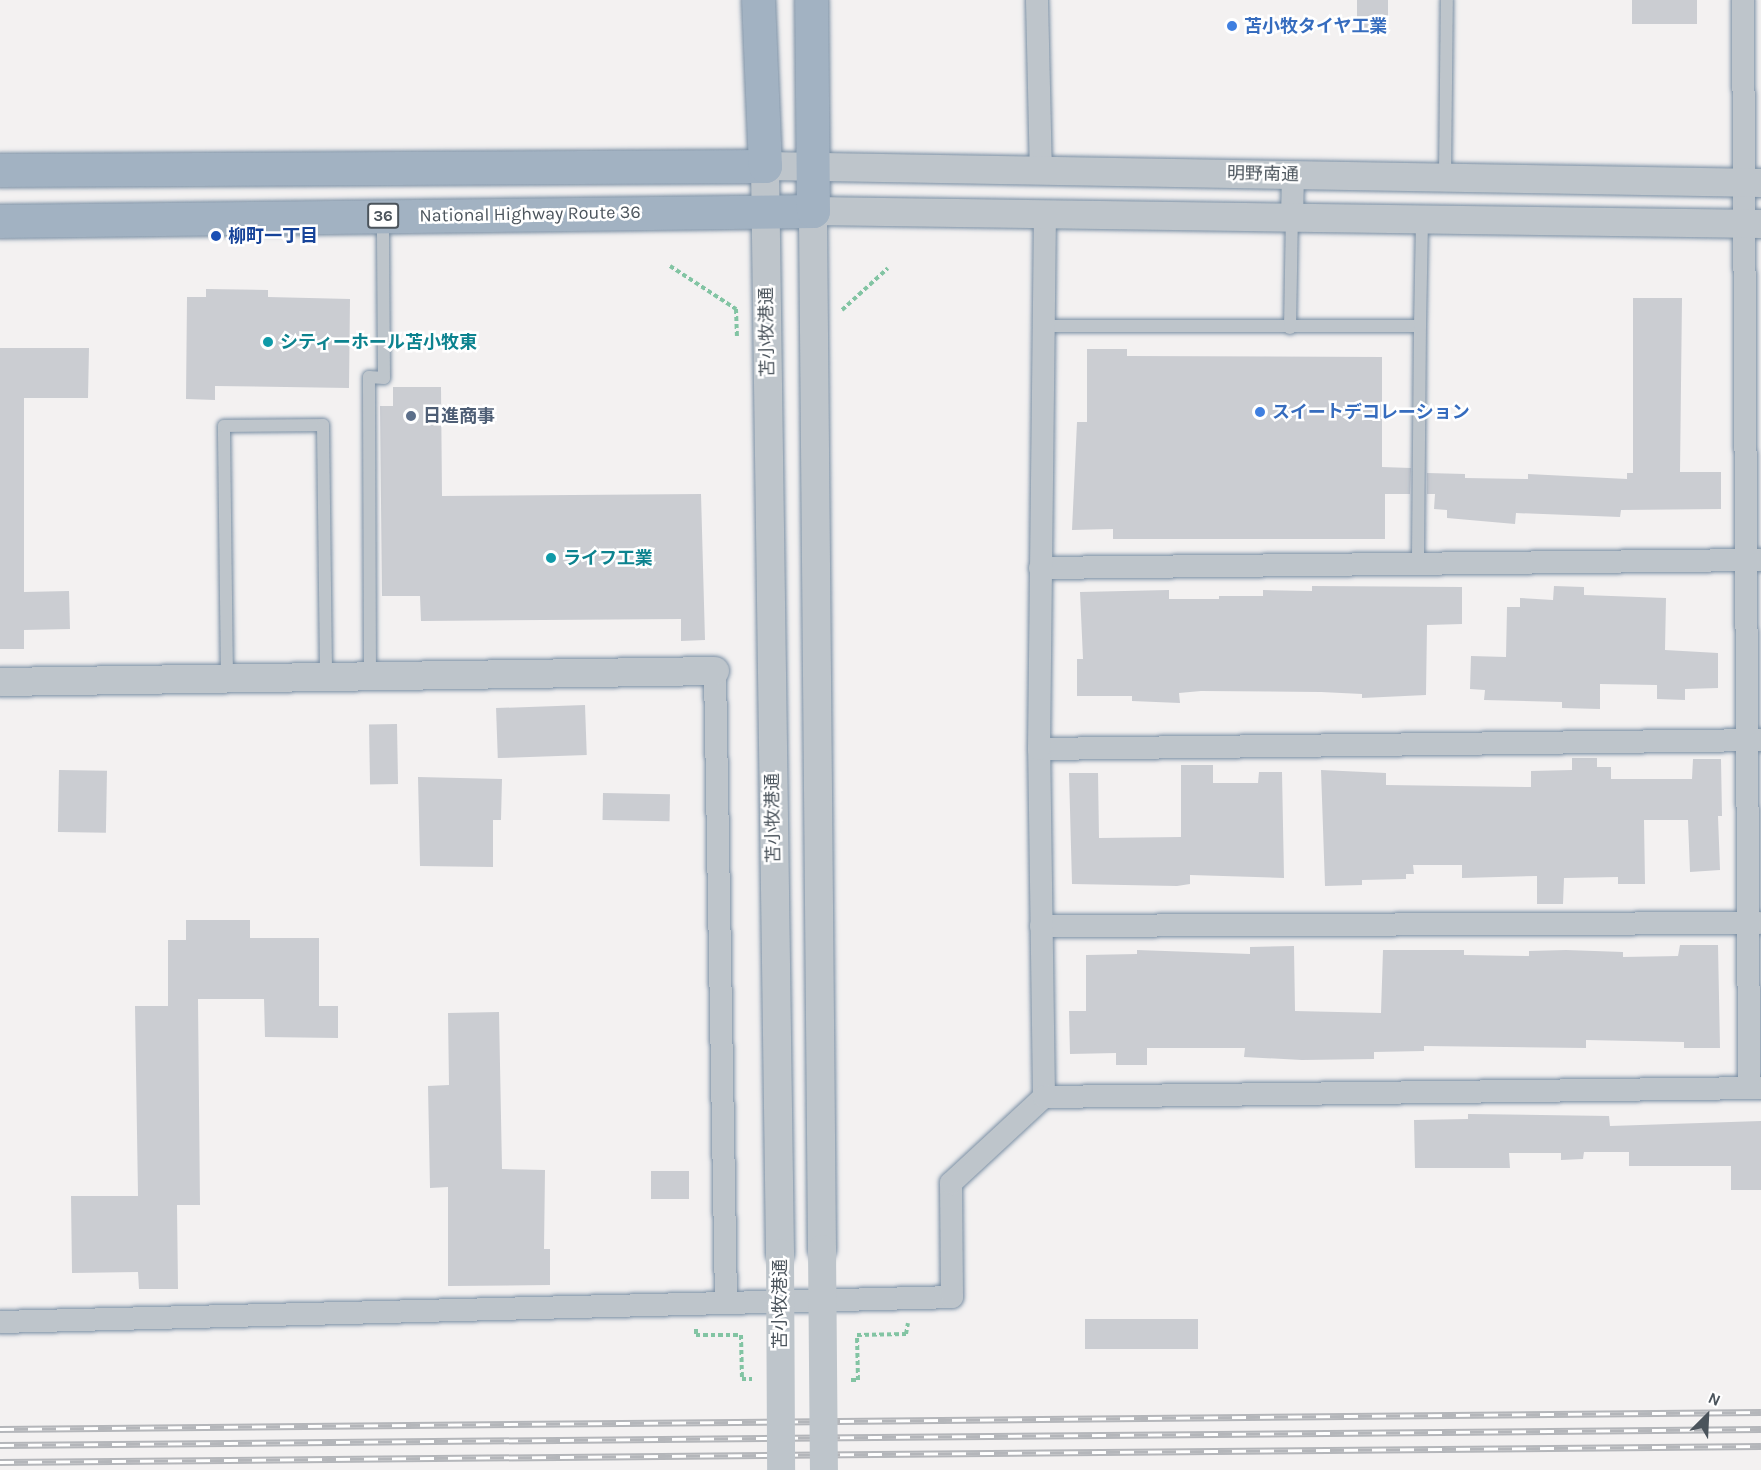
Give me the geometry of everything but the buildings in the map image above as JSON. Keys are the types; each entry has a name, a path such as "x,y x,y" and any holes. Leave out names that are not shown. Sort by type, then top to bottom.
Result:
{"highway":[{"path":"0,170 765,166 758,0"},
{"path":"810,0 813,211"},
{"name":"National Highway Route 36","path":"0,221 813,211"}],"street":[{"path":"1037,0 1041,171"},
{"path":"0,1322 952,1297 951,1183 1044,1097 1755,1088 1753,183 1743,0"},
{"name":"明野南通","path":"765,166 1753,183"},
{"name":"苫小牧港通","path":"765,166 781,1470"},
{"path":"1292,219 1293,174"},
{"path":"824,1470 813,211 1422,222 1753,224"},
{"path":"1044,1097 1039,749 1045,215"},
{"path":"1040,568 1753,560"},
{"path":"0,682 715,671 726,1303"},
{"path":"1039,749 1753,740"},
{"path":"1041,926 1754,923"}],"lane":[{"path":"1445,177 1447,0"},
{"path":"370,676 369,377 384,378 383,216"},
{"path":"1290,328 1292,219"},
{"path":"1418,564 1422,222"},
{"path":"1043,326 1290,328 1420,326"},
{"path":"227,679 225,426 323,425 326,677"}],"path":[{"path":"846,1380 858,1380 857,1335 906,1334"},
{"path":"696,1335 741,1335 742,1379 759,1378"}],"railway":[{"path":"0,1429 1761,1412"},
{"path":"0,1445 1761,1429"},
{"path":"0,1462 1761,1446"}],"place":[{"name":"苫小牧タイヤ工業","path":"1232,26"},
{"name":"柳町一丁目","path":"216,236"},
{"name":"シティーホール苫小牧東","path":"268,342"},
{"name":"スイートデコレーション","path":"1260,412"},
{"name":"日進商事","path":"411,416"},
{"name":"ライフ工業","path":"551,558"}]}
